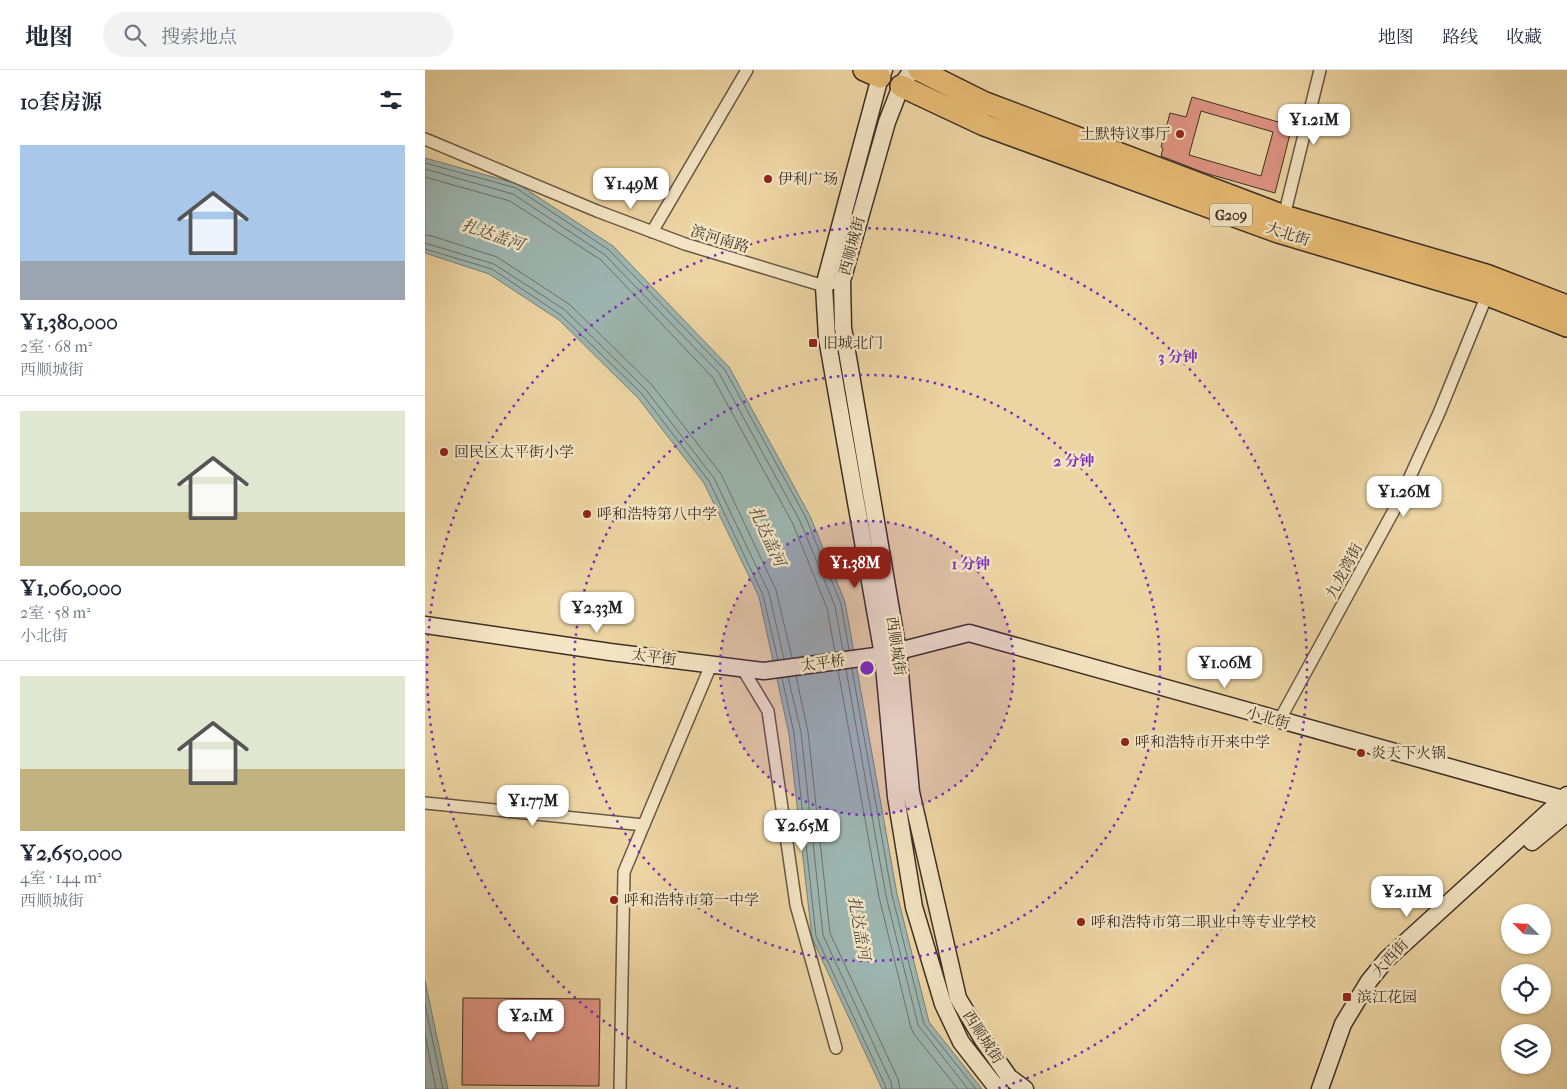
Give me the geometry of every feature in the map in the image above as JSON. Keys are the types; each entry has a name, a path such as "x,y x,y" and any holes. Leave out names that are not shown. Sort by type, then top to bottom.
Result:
{"highway":[{"name":"大北街","path":"919,70 983,102 1284,216 1486,275 1567,306"},
{"name":"大北街","path":"907,78 984,125 1278,232 1487,295 1567,326"}],"main road":[{"name":"西顺城街","path":"876,72 824,286 827,338 890,653 896,797 914,907 943,1004 961,1042 993,1083 1000,1089"},
{"name":"西顺城街","path":"907,78 887,122 842,281 843,328 911,792 958,998 983,1040 1009,1077 1025,1089"},
{"name":"太平街","path":"425,625 764,671"},
{"name":"小北街","path":"890,653 969,633 1566,802"},
{"name":"太平桥","path":"764,671 890,653"},
{"name":"大西街","path":"1320,1089 1343,1024 1369,981 1387,959 1566,802"},
{"name":"大西街","path":"1328,1089 1348,1032 1381,978 1401,955 1566,802"}],"street":[{"path":"652,232 747,70"},
{"path":"1284,216 1320,70"},
{"name":"滨河南路","path":"425,139 652,232 685,244 824,286"},
{"path":"824,286 842,281"},
{"name":"九龙湾街","path":"1279,721 1399,501 1439,413 1487,295"},
{"path":"620,1089 624,872 711,664"},
{"path":"743,668 768,711 796,905 836,1048"},
{"path":"425,803 644,825"}],"water":[{"name":"扎达盖河","path":"425,158 518,184 613,246 729,367 810,516 845,602 897,894 929,1022 982,1089 882,1089 812,938 789,734 759,597 704,483 638,398 559,320 489,274 425,253"},
{"path":"425,981 448,1089 425,1089"}],"building":[{"path":"1192,97 1292,126 1275,193 1205,173 1161,156 1163,148 1161,147 1170,113 1186,117","holes":["1201,111 1273,132 1261,176 1189,155"]},
{"path":"463,998 600,999 599,1086 462,1085"}],"place":[{"name":"土默特议事厅","path":"1180,134"},
{"name":"伊利广场","path":"768,179"},
{"name":"旧城北门","path":"813,343"},
{"name":"回民区太平街小学","path":"444,452"},
{"name":"呼和浩特第八中学","path":"587,514"},
{"name":"呼和浩特市开来中学","path":"1125,742"},
{"name":"炎天下火锅","path":"1361,753"},
{"name":"呼和浩特市第一中学","path":"614,900"},
{"name":"呼和浩特市第二职业中等专业学校","path":"1081,922"},
{"name":"滨江花园","path":"1347,997"}]}
